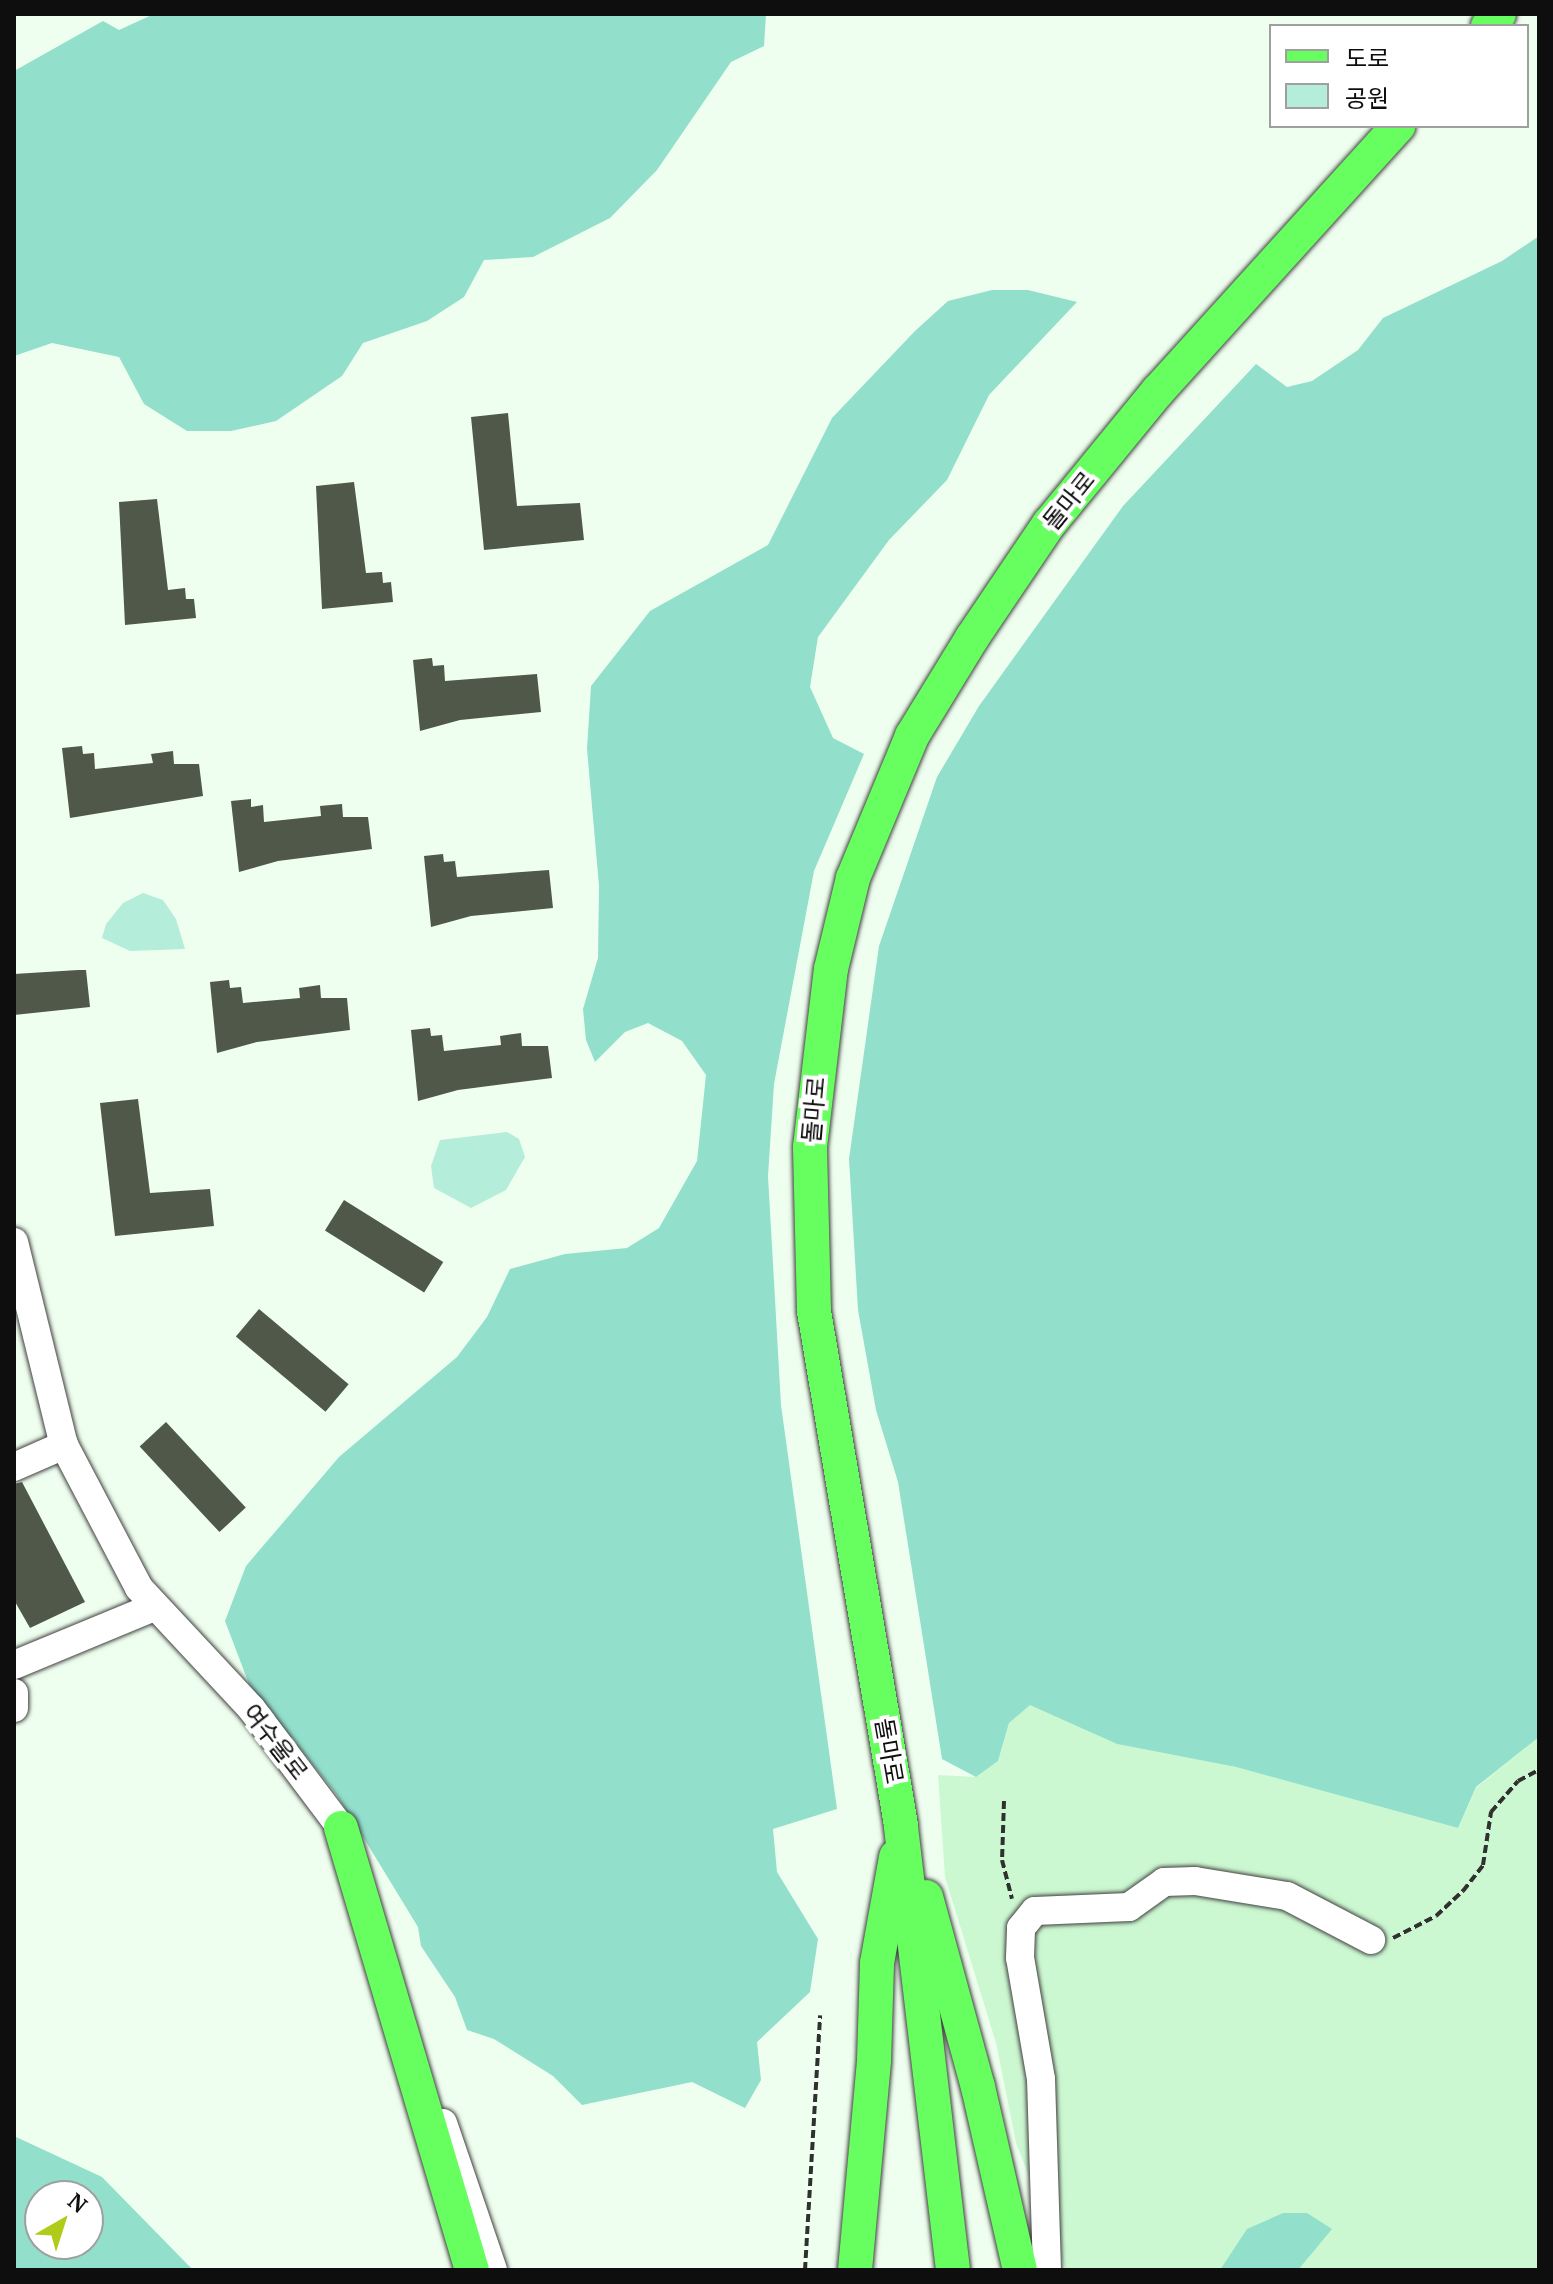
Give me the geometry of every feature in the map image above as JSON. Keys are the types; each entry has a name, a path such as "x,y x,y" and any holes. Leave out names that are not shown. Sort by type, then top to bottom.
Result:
{"main road":[{"name":"돌마로","path":"953,2270 901,1825 814,1311 808,1238 818,1063 831,969 853,878 912,736 1049,524 1158,391 1396,128"},
{"path":"855,2270 874,2060 877,1963 901,1825"},
{"path":"901,1825 942,1947 1020,2270"},
{"path":"341,1828 472,2270"}],"street":[{"name":"여수울로","path":"14,1242 64,1445 154,1607 251,1708 341,1828 398,1978 493,2270"},
{"path":"14,1467 64,1445"},
{"path":"14,1665 154,1607"},
{"path":"14,1693 14,1708"},
{"path":"1047,2270 1041,2079 1020,1958 1021,1928 1035,1911 1129,1907 1164,1882 1195,1881 1287,1896 1371,1940"}],"path":[{"path":"1371,1940 1398,1938 1436,1916 1463,1891 1483,1865 1491,1812 1518,1781 1539,1770"},
{"path":"1004,1801 1002,1860 1021,1928"},
{"path":"805,2270 820,2015"}],"green space":[{"path":"143,893 163,900 176,919 185,949 130,951 102,938 106,924 123,903"},
{"path":"507,1132 519,1139 525,1157 506,1190 471,1208 434,1188 431,1166 440,1140"},
{"path":"1030,1704 1117,1744 1236,1767 1458,1828 1476,1788 1539,1737 1539,2270 1298,2270 1304,2261 1220,2270 1066,2270 1016,2143 996,2043 945,1877 938,1775 976,1777 998,1761 1009,1723"}],"shaded area":[{"path":"154,14 766,14 764,46 731,62 657,170 610,218 533,257 484,260 464,297 427,321 363,343 342,376 276,421 231,431 187,431 144,404 119,357 52,343 14,356 14,71 103,21 119,30"},
{"path":"1539,236 1539,1737 1476,1787 1458,1828 1236,1767 1117,1744 1030,1705 1009,1723 998,1761 976,1777 942,1759 898,1482 876,1410 858,1310 849,1159 879,946 937,777 979,706 1123,506 1256,364 1287,387 1312,381 1358,350 1383,318 1502,261"},
{"path":"992,290 1028,290 1077,302 989,395 947,480 889,540 818,637 810,687 833,738 864,754 814,871 774,1084 768,1176 781,1405 837,1809 773,1829 777,1872 818,1939 810,1992 757,2042 761,2080 745,2108 692,2082 582,2105 553,2076 494,2039 467,2030 455,1997 421,1946 418,1927 336,1794 249,1684 225,1621 246,1566 339,1457 457,1357 487,1317 510,1269 565,1254 627,1248 659,1228 697,1161 706,1075 682,1041 648,1023 625,1032 595,1062 586,1040 583,1009 598,958 599,886 587,749 591,686 650,611 768,545 832,418 915,331 948,301"},
{"path":"14,2136 102,2177 193,2270 14,2270"},
{"path":"1283,2213 1307,2213 1332,2229 1298,2270 1220,2270 1247,2229"}],"building":[{"path":"508,413 517,506 580,503 584,540 484,550 471,417"},
{"path":"354,482 366,573 382,572 383,583 391,582 393,602 322,609 316,486"},
{"path":"157,499 168,590 185,588 186,599 194,599 196,618 125,625 119,502"},
{"path":"432,658 433,666 444,665 445,681 537,674 541,712 460,720 420,731 413,660"},
{"path":"82,746 83,754 94,753 95,769 153,763 151,754 173,751 174,764 199,764 203,796 70,818 62,748"},
{"path":"251,799 251,807 263,805 264,822 321,816 320,806 342,804 343,817 368,817 372,849 278,861 239,872 231,801"},
{"path":"443,854 444,862 455,861 457,877 549,870 553,908 471,916 431,927 424,856"},
{"path":"86,970 90,1007 14,1015 14,974"},
{"path":"229,980 230,988 241,987 243,1003 300,998 299,988 320,985 321,998 347,998 350,1030 257,1042 217,1053 210,982"},
{"path":"430,1028 431,1036 442,1035 444,1051 501,1045 500,1036 521,1033 522,1046 548,1046 552,1078 458,1090 418,1101 411,1030"},
{"path":"138,1099 150,1193 210,1189 214,1226 115,1236 100,1103"},
{"path":"344,1200 443,1262 424,1293 325,1231"},
{"path":"259,1309 349,1384 325,1412 236,1337"},
{"path":"166,1422 246,1508 219,1532 140,1447"},
{"path":"22,1482 85,1602 30,1628 14,1600 14,1484"}]}
